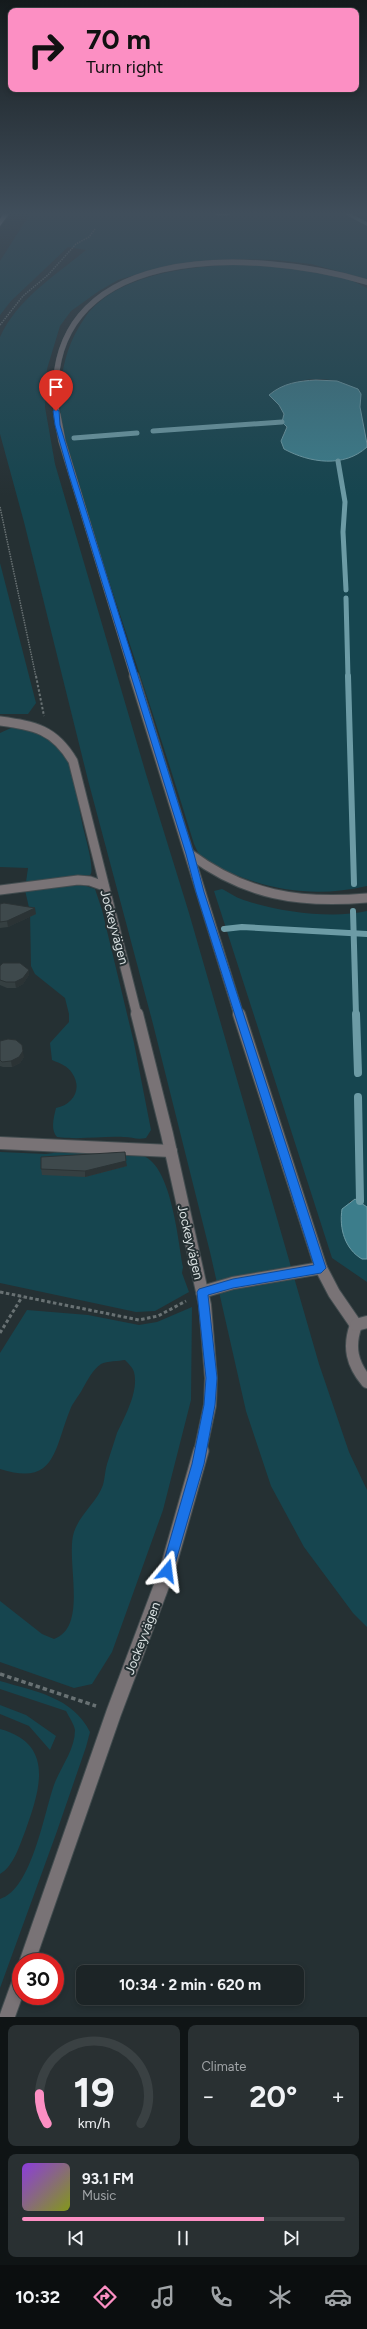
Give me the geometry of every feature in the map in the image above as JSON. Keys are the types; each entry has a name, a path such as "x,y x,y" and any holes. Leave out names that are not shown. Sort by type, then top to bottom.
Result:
{"street":[{"path":"86,308 72,326 61,353 55,379 58,425 190,854 200,892 321,1268 334,1293 362,1324 350,1339 352,1360 367,1382"},
{"name":"Jockeyvägen","path":"0,720 39,727 55,735 66,746 73,761 171,1150 202,1292 211,1378 210,1405 198,1464 167,1571 114,1712 30,1953"},
{"path":"190,854 207,868 252,888 278,896 296,900 322,902 367,898"},
{"path":"0,890 78,880 90,881 104,886"},
{"path":"0,1143 32,1146 129,1147 171,1150"},
{"path":"202,1292 233,1283 321,1268"},
{"path":"7,2017 12,2003"}],"path":[{"path":"0,325 13,308"},
{"path":"0,507 45,714 39,727"},
{"path":"0,1292 139,1320 158,1316 202,1292"},
{"path":"0,1332 22,1297"},
{"path":"0,1674 114,1712"}],"shaded area":[{"path":"0,308 5,308 0,315"},
{"path":"19,308 75,308 71,311 60,326 47,369 45,407 55,464 146,774 189,913 319,1364 349,1452 367,1490 367,1627 353,1613 304,1547 271,1486 246,1411 210,1252 153,1024 88,780 24,522 0,434 0,337"},
{"path":"94,308 367,308 367,444 360,407 361,398 341,383 330,380 311,379 284,386 269,395 279,405 284,414 282,422 287,427 283,435 284,449 305,458 337,461 358,454 367,447 367,886 315,892 298,891 265,885 216,866 205,860 198,853 76,483 65,443 61,423 61,382 68,349 84,319"},
{"path":"316,380 337,381 358,389 361,394 360,407 367,447 358,454 337,461 327,461 305,458 284,449 281,441 287,427 282,422 284,414 279,405 269,395 291,383"},
{"path":"0,563 36,703 28,714 0,714"},
{"path":"13,727 35,732 53,740 67,759 90,854 90,875 26,882 28,868 0,867 0,733"},
{"path":"80,884 95,889 102,910 134,1043 151,1130 146,1138 66,1138 57,1137 55,1134 53,1123 56,1108 67,1104 71,1100 77,1085 68,1068 52,1060 50,1043 69,1022 69,1014 65,998 35,974 31,966 30,912 25,890"},
{"path":"222,889 244,900 260,905 291,911 339,914 367,911 367,1207 355,1199 349,1202 362,1259 367,1259 367,1282 332,1258 214,891"},
{"path":"67,1151 131,1154 140,1155 151,1160 159,1171 166,1186 171,1203 183,1267 182,1273 189,1292 155,1311 136,1312 0,1283 0,1152 46,1154"},
{"path":"355,1199 367,1207 367,1259 362,1259 351,1250 344,1238 341,1224 342,1209"},
{"path":"192,1307 191,1400 163,1510 112,1652 92,1684 74,1688 0,1662 0,1601 42,1634 54,1639 65,1632 71,1621 74,1591 72,1544 74,1532 80,1519 97,1497 103,1485 107,1464 117,1433 133,1395 135,1379 133,1370 125,1360 106,1362 98,1366 90,1375 71,1407 56,1451 50,1461 43,1469 32,1473 18,1473 0,1469 0,1353 27,1310 88,1315 139,1325 157,1322"},
{"path":"0,1681 51,1697 74,1711 83,1720 90,1732 56,1834 0,1988 0,1899 11,1892 21,1881 29,1866 54,1785 73,1745 75,1730 66,1711 0,1689"},
{"path":"0,1705 26,1715 56,1736 50,1750 29,1726 0,1714"},
{"path":"0,1729 17,1736 29,1745 36,1757 39,1770 36,1799 19,1848 9,1866 0,1874"}],"building":[{"path":"4,903 35,908 7,921 0,922 0,904"},
{"path":"3,963 20,963 29,970 23,978 15,982 6,982 0,980 0,966"},
{"path":"8,1039 16,1040 22,1045 23,1051 19,1057 11,1061 2,1062 0,1060 0,1041"},
{"path":"125,1152 126,1161 85,1171 41,1169 41,1157"}],"waterway":[{"path":"153,431 282,422"},
{"path":"74,438 137,433"},
{"path":"338,461 345,502 343,532 346,590"},
{"path":"346,598 348,677"},
{"path":"348,676 354,884"},
{"path":"353,911 354,933"},
{"path":"224,929 242,927 354,933"},
{"path":"354,933 367,934"},
{"path":"354,933 356,1015"},
{"path":"356,1014 358,1073"},
{"path":"358,1097 360,1201"}],"route":[{"path":"56,411 58,425 72,475 190,854 200,892 302,1213 321,1268 233,1283 202,1292 205,1305 209,1348 211,1378 210,1405 201,1443 198,1464 167,1571"}]}
